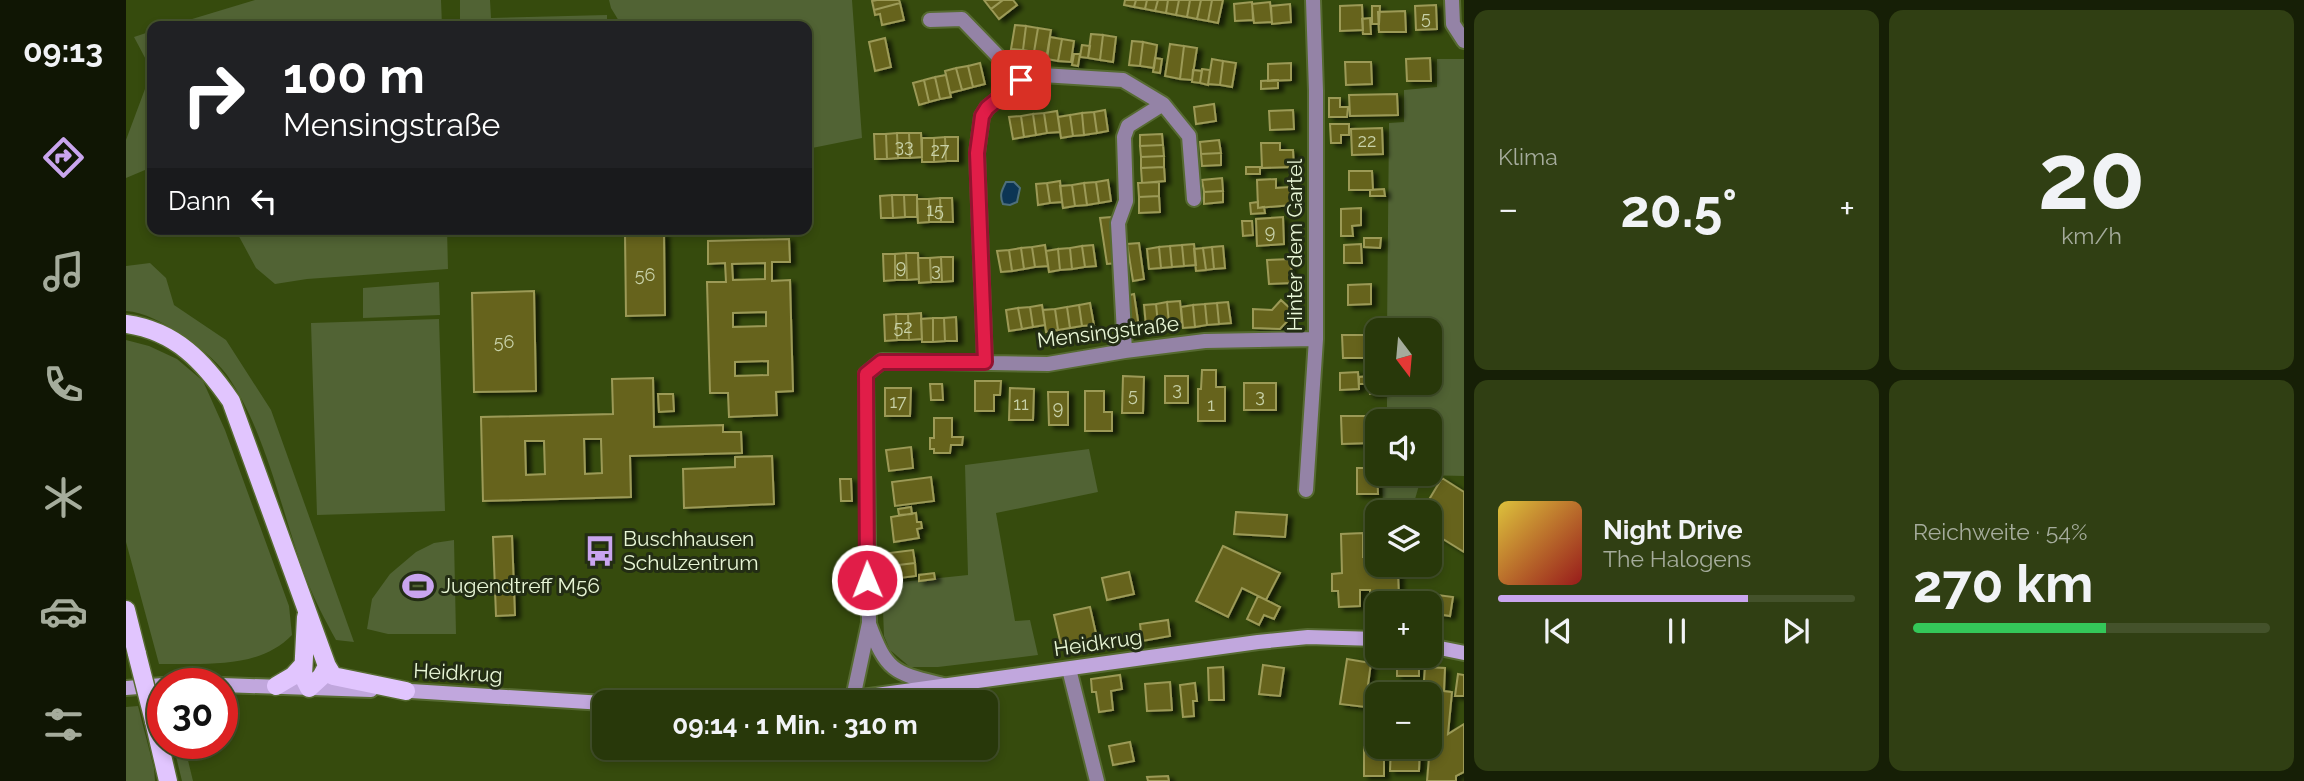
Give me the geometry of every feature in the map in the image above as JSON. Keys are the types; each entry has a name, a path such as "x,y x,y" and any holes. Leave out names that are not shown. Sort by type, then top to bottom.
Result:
{"main road":[{"path":"127,325 161,334 192,353 212,374 231,401 327,666 333,676 407,691"},
{"path":"126,610 168,781"},
{"path":"307,610 303,677 309,688 321,677 327,666"},
{"name":"Heidkrug","path":"908,690 1296,638 1365,638"},
{"path":"1442,648 1464,653"},
{"path":"276,686 293,676 303,665"},
{"name":"Heidkrug","path":"238,685 407,691 592,702"},
{"path":"126,688 147,686"}],"street":[{"name":"Hinter dem Gartel","path":"1306,490 1316,340 1316,91 1313,0"},
{"path":"1452,0 1453,24 1464,41"},
{"path":"930,20 962,19 1021,80"},
{"path":"985,362 977,153 982,116 987,108 1021,80 1042,75 1123,80 1163,104 1189,136 1194,199"},
{"path":"1125,351 1118,223 1126,201 1124,137 1128,125 1163,104"},
{"name":"Mensingstraße","path":"855,690 869,623 866,374 881,362 1048,364 1205,341 1316,340"},
{"name":"Mensingstraße","path":"869,623 885,660 904,675 943,685"},
{"path":"1069,669 1097,781"}],"green space":[{"path":"255,0 441,0 442,21 186,21"},
{"path":"460,0 490,0 491,18 607,15 607,21 460,21"},
{"path":"609,0 852,0 862,138 812,148 812,21 619,21"},
{"path":"147,33 147,62 134,37"},
{"path":"1437,59 1464,59 1464,476 1442,475 1442,409 1387,407 1387,396 1442,396 1442,318 1387,318 1389,123 1404,122 1404,90 1437,87"},
{"path":"145,89 147,162 145,170 126,178 126,140"},
{"path":"238,235 447,235 448,269 307,279 275,284 256,268"},
{"path":"150,263 166,278 174,305 226,340 271,410 354,642 336,640 316,602 297,553 263,447 241,397 227,375 205,352 173,329 147,316 126,311 126,266"},
{"path":"439,282 440,315 363,318 363,288"},
{"path":"439,319 445,511 317,515 311,323"},
{"path":"126,340 149,346 177,359 203,381 225,430 289,606 292,635 263,654 212,664 159,664 126,542"},
{"path":"1089,449 1098,492 996,513 1015,621 1030,620 1038,655 938,667 910,667 890,650 884,636 882,584 968,575 965,465"},
{"path":"1382,486 1419,486 1415,500 1383,500"},
{"name":"Jugendtreff M56","path":"454,540 456,634 388,634 367,629 372,599 390,574 416,552 434,543"},
{"path":"138,706 147,741 147,759 152,759 155,781 126,781 126,707"},
{"path":"177,759 188,759 193,781 182,781"}],"water":[{"path":"1006,182 1014,182 1020,188 1017,202 1010,205 1003,204 1001,198"}],"building":[{"path":"899,0 900,3 874,10 872,1"},
{"path":"984,0 1003,0 991,9"},
{"path":"1003,0 1013,0 1017,5 999,19 991,9"},
{"path":"1125,0 1136,0 1134,7 1124,5"},
{"path":"1136,0 1147,0 1145,9 1134,7"},
{"path":"1147,0 1158,0 1155,11 1145,9"},
{"path":"1158,0 1168,0 1166,13 1155,11"},
{"path":"1168,0 1179,0 1176,15 1166,13"},
{"path":"1179,0 1190,0 1187,17 1176,15"},
{"path":"1190,0 1201,0 1197,19 1187,17"},
{"path":"1201,0 1212,0 1208,21 1197,19"},
{"path":"1212,0 1223,0 1218,23 1208,21"},
{"path":"1252,2 1253,20 1235,21 1234,4"},
{"path":"1270,2 1272,22 1254,23 1252,4"},
{"path":"900,3 904,20 882,25 880,14 875,15 874,10"},
{"path":"1290,4 1291,22 1272,24 1271,6"},
{"path":"1362,5 1363,30 1340,31 1340,6"},
{"path":"1436,5 1437,29 1416,30 1415,6"},
{"path":"1372,6 1380,6 1379,24 1372,24"},
{"path":"1405,11 1406,32 1379,32 1378,12"},
{"path":"1370,18 1371,34 1363,34 1362,19"},
{"path":"1015,25 1026,26 1023,50 1011,49"},
{"path":"1026,26 1038,28 1034,52 1023,50"},
{"path":"1038,28 1051,30 1047,54 1034,52"},
{"path":"1091,34 1103,35 1100,60 1088,58"},
{"path":"1103,35 1116,37 1113,62 1100,60"},
{"path":"1050,37 1062,39 1058,61 1047,59"},
{"path":"885,38 891,67 875,71 869,42"},
{"path":"1062,39 1074,41 1071,62 1058,61"},
{"path":"1132,41 1143,42 1140,66 1129,65"},
{"path":"1143,42 1157,45 1154,68 1140,66"},
{"path":"1170,44 1184,46 1180,79 1165,76"},
{"path":"1082,45 1090,46 1088,58 1080,57"},
{"path":"1184,46 1197,48 1192,80 1180,79"},
{"path":"1074,54 1080,54 1078,66 1072,65"},
{"path":"1155,58 1162,59 1160,73 1153,72"},
{"path":"1430,58 1431,81 1407,81 1406,59"},
{"path":"1212,59 1223,61 1220,85 1208,84"},
{"path":"1223,61 1236,63 1232,87 1220,85"},
{"path":"1345,62 1371,62 1372,84 1346,85"},
{"path":"980,63 985,84 973,87 968,66"},
{"path":"1291,63 1291,80 1268,81 1268,64"},
{"path":"968,66 973,87 962,90 956,68"},
{"path":"956,68 962,90 950,93 945,71"},
{"path":"1202,69 1210,70 1208,85 1200,83"},
{"path":"1193,70 1202,71 1200,83 1192,82"},
{"path":"946,75 951,97 940,99 935,77"},
{"path":"935,77 940,99 929,102 924,80"},
{"path":"924,80 929,102 919,105 913,83"},
{"path":"1278,80 1278,88 1261,89 1261,81"},
{"path":"1397,94 1398,115 1350,116 1349,95"},
{"path":"1329,98 1340,98 1340,107 1348,107 1347,117 1329,117"},
{"path":"1214,104 1216,121 1196,124 1194,107"},
{"path":"1105,110 1108,131 1097,133 1094,112"},
{"path":"1293,110 1294,129 1270,130 1269,111"},
{"path":"1057,111 1060,132 1047,133 1044,113"},
{"path":"1094,112 1097,133 1084,135 1082,113"},
{"path":"1044,113 1047,133 1036,135 1033,114"},
{"path":"1082,113 1084,135 1073,136 1070,115"},
{"path":"1033,114 1036,135 1024,137 1021,116"},
{"path":"1070,115 1073,136 1061,138 1058,117"},
{"path":"1021,116 1024,137 1013,139 1009,117"},
{"path":"1330,124 1349,124 1349,135 1341,135 1341,143 1331,143"},
{"path":"1382,128 1383,154 1352,155 1351,129"},
{"path":"897,133 909,133 910,158 898,158"},
{"path":"897,133 898,158 887,159 886,134"},
{"path":"909,133 921,133 922,157 910,158"},
{"path":"874,134 886,134 887,159 875,159"},
{"path":"1162,134 1163,145 1140,146 1140,135"},
{"path":"945,137 958,137 958,161 946,161"},
{"path":"945,137 946,161 934,162 934,138"},
{"path":"922,138 934,138 934,162 922,162"},
{"path":"1219,140 1221,153 1201,154 1200,142"},
{"path":"1261,143 1280,143 1280,150 1293,150 1294,167 1262,168"},
{"path":"1163,145 1164,156 1141,157 1140,146"},
{"path":"1221,153 1221,165 1202,166 1201,154"},
{"path":"1164,156 1164,167 1141,168 1141,157"},
{"path":"1164,167 1165,181 1142,183 1141,168"},
{"path":"1246,167 1260,167 1260,174 1246,174"},
{"path":"1349,171 1372,171 1373,190 1349,190"},
{"path":"1222,178 1223,191 1204,192 1202,180"},
{"path":"1276,179 1276,188 1290,187 1292,205 1258,208 1257,180"},
{"path":"1108,180 1111,201 1099,203 1096,182"},
{"path":"1060,181 1062,202 1050,203 1047,183"},
{"path":"1096,182 1099,203 1087,205 1084,183"},
{"path":"1159,182 1159,196 1139,197 1138,183"},
{"path":"1047,183 1050,203 1038,205 1036,184"},
{"path":"1084,183 1087,205 1075,206 1072,185"},
{"path":"1072,185 1075,206 1063,208 1060,186"},
{"path":"1384,189 1385,196 1370,196 1370,190"},
{"path":"1223,191 1223,202 1204,204 1204,192"},
{"path":"892,195 904,195 905,217 893,218"},
{"path":"892,195 893,218 881,218 880,196"},
{"path":"904,195 917,195 917,217 905,217"},
{"path":"1159,196 1160,212 1139,213 1139,197"},
{"path":"940,198 952,198 953,222 941,222"},
{"path":"940,198 941,222 929,222 929,199"},
{"path":"917,199 929,199 929,222 918,223"},
{"path":"1258,202 1258,208 1264,207 1265,213 1251,214 1250,203"},
{"path":"1361,208 1361,225 1352,226 1353,236 1341,236 1341,209"},
{"path":"1111,217 1117,263 1107,264 1100,218"},
{"path":"1283,217 1284,244 1257,246 1256,219"},
{"path":"1242,221 1252,221 1253,235 1243,236"},
{"path":"625,235 664,235 665,315 626,316"},
{"path":"1364,238 1381,238 1380,248 1364,247"},
{"path":"789,239 790,262 772,262 772,281 790,280 793,391 776,392 777,415 729,417 728,393 710,393 707,282 726,282 725,263 708,264 708,241","holes":["765,263 765,279 733,280 732,264","766,312 766,326 733,327 733,313","768,361 768,375 735,376 735,362"]},
{"path":"1139,243 1144,279 1133,281 1127,244"},
{"path":"1194,244 1196,265 1184,266 1182,245"},
{"path":"1361,244 1362,263 1344,263 1344,245"},
{"path":"1045,245 1048,266 1035,267 1032,247"},
{"path":"1093,245 1096,266 1085,267 1082,246"},
{"path":"1182,245 1184,266 1172,267 1170,246"},
{"path":"1082,246 1085,267 1072,269 1070,248"},
{"path":"1170,246 1172,267 1161,268 1159,247"},
{"path":"1223,246 1225,268 1214,269 1212,247"},
{"path":"1032,247 1035,267 1024,269 1021,248"},
{"path":"1159,247 1161,268 1149,269 1147,249"},
{"path":"1212,247 1214,269 1206,270 1203,248"},
{"path":"1021,248 1024,269 1012,271 1009,250"},
{"path":"1070,248 1072,269 1060,270 1058,249"},
{"path":"1203,248 1206,270 1196,271 1194,249"},
{"path":"1058,249 1060,270 1049,272 1046,251"},
{"path":"1009,250 1012,271 1001,272 997,251"},
{"path":"906,253 918,253 919,279 907,280"},
{"path":"906,253 907,280 895,280 895,254"},
{"path":"883,254 895,254 895,280 884,281"},
{"path":"941,257 953,257 953,281 942,282"},
{"path":"941,257 942,282 931,282 930,258"},
{"path":"918,258 930,258 931,282 919,283"},
{"path":"1291,259 1292,283 1269,284 1267,260"},
{"path":"1371,284 1371,304 1348,305 1348,285"},
{"path":"534,291 536,391 474,392 472,293"},
{"path":"1134,294 1140,334 1131,336 1125,296"},
{"path":"1281,300 1295,313 1280,329 1253,328 1253,309 1272,310"},
{"path":"1180,301 1182,322 1169,323 1167,302"},
{"path":"1167,302 1169,323 1158,324 1156,304"},
{"path":"1228,302 1231,323 1219,324 1217,303"},
{"path":"1090,303 1094,325 1082,326 1079,305"},
{"path":"1217,303 1219,324 1207,325 1205,304"},
{"path":"1156,304 1158,324 1146,326 1144,305"},
{"path":"1205,304 1207,325 1195,327 1193,305"},
{"path":"1042,305 1045,325 1033,327 1030,307"},
{"path":"1079,305 1082,326 1070,328 1067,307"},
{"path":"1193,305 1195,327 1183,328 1181,307"},
{"path":"1030,307 1033,327 1022,329 1018,308"},
{"path":"1067,307 1070,328 1058,330 1055,309"},
{"path":"1018,308 1022,329 1009,331 1006,310"},
{"path":"1055,309 1058,330 1046,332 1043,310"},
{"path":"921,313 922,339 909,340 908,314"},
{"path":"896,314 908,314 909,340 897,340"},
{"path":"896,314 897,340 885,341 884,315"},
{"path":"956,317 957,341 945,341 944,318"},
{"path":"933,318 944,318 945,341 933,342"},
{"path":"933,318 933,342 922,342 921,319"},
{"path":"1342,335 1365,335 1365,358 1343,358"},
{"path":"1202,370 1216,370 1216,387 1225,387 1225,421 1198,421 1198,389 1201,389"},
{"path":"1358,372 1359,389 1340,390 1340,373"},
{"path":"1123,376 1144,377 1143,413 1122,413"},
{"path":"1165,376 1188,376 1188,403 1165,403"},
{"path":"1365,376 1365,384 1359,384 1359,377"},
{"path":"653,378 654,427 723,425 723,432 741,432 742,453 630,456 631,497 483,501 481,417 613,414 612,379","holes":["584,439 601,439 602,473 585,474","525,441 544,441 545,474 526,475"]},
{"path":"975,381 1001,381 1000,395 994,395 994,411 975,411"},
{"path":"1244,383 1276,383 1276,410 1244,410"},
{"path":"930,384 942,384 943,400 931,400"},
{"path":"885,388 911,388 910,416 885,416"},
{"path":"1010,388 1034,389 1033,420 1009,420"},
{"path":"1085,391 1104,391 1104,412 1112,412 1112,431 1085,431"},
{"path":"1048,392 1068,392 1068,425 1049,425"},
{"path":"658,394 673,394 674,411 659,412"},
{"path":"1341,416 1365,416 1365,443 1342,444"},
{"path":"934,418 952,418 952,437 963,437 962,445 951,445 950,453 934,453 934,449 930,449 930,438 934,438"},
{"path":"911,447 913,468 889,471 886,450"},
{"path":"772,456 774,504 684,508 683,469 735,467 735,457"},
{"path":"1357,468 1365,468 1365,486 1378,486 1378,494 1357,494"},
{"path":"931,477 934,501 895,506 892,482"},
{"path":"1442,478 1464,492 1464,552 1442,538 1442,500 1429,500 1437,486 1442,486"},
{"path":"840,479 851,479 852,501 841,501"},
{"path":"911,507 912,514 899,515 898,509"},
{"path":"1236,512 1287,515 1285,537 1234,534"},
{"path":"916,513 917,522 921,522 922,528 917,529 919,538 894,542 891,517"},
{"path":"1363,533 1365,577 1398,577 1399,591 1360,590 1360,606 1339,607 1338,591 1332,591 1332,574 1342,573 1341,534"},
{"name":"Jugendtreff M56","path":"512,536 515,615 496,616 493,537"},
{"path":"1223,546 1280,573 1266,600 1242,588 1228,617 1196,601"},
{"path":"913,550 915,563 890,566 889,553"},
{"path":"915,563 916,576 892,579 890,566"},
{"path":"1129,572 1134,594 1107,600 1102,578"},
{"path":"934,573 935,579 919,581 919,575"},
{"path":"1258,596 1280,607 1274,619 1264,615 1259,625 1247,619"},
{"path":"1442,596 1453,597 1450,616 1442,615"},
{"path":"1090,607 1097,638 1061,645 1054,615"},
{"path":"1168,620 1170,636 1142,641 1140,624"},
{"path":"1347,659 1365,662 1365,668 1370,668 1368,682 1365,682 1365,707 1340,704"},
{"path":"1263,665 1284,668 1280,696 1259,694"},
{"path":"1223,667 1224,700 1209,700 1208,668"},
{"path":"1397,668 1419,668 1419,676 1397,676"},
{"path":"1425,668 1445,668 1444,691 1452,692 1448,734 1464,724 1464,772 1456,776 1456,781 1427,781 1429,759 1442,759 1442,682 1424,682"},
{"path":"1458,674 1464,675 1464,696 1455,696"},
{"path":"1120,675 1122,689 1111,691 1113,710 1099,712 1091,679"},
{"path":"1170,682 1172,710 1147,711 1145,684"},
{"path":"1195,683 1197,701 1193,701 1194,716 1183,717 1180,685"},
{"path":"1130,742 1134,761 1113,765 1109,746"},
{"path":"1365,747 1365,759 1384,759 1384,776 1364,776"},
{"path":"1390,759 1420,759 1419,771 1390,771"},
{"path":"1168,776 1169,781 1148,781 1147,777"}],"place":[{"name":"Buschhausen Schulzentrum","path":"600,551"},
{"name":"Jugendtreff M56","path":"418,586"}],"route":[{"path":"867,580 866,374 881,362 985,362 977,153 982,116 987,108 1021,80"}]}
